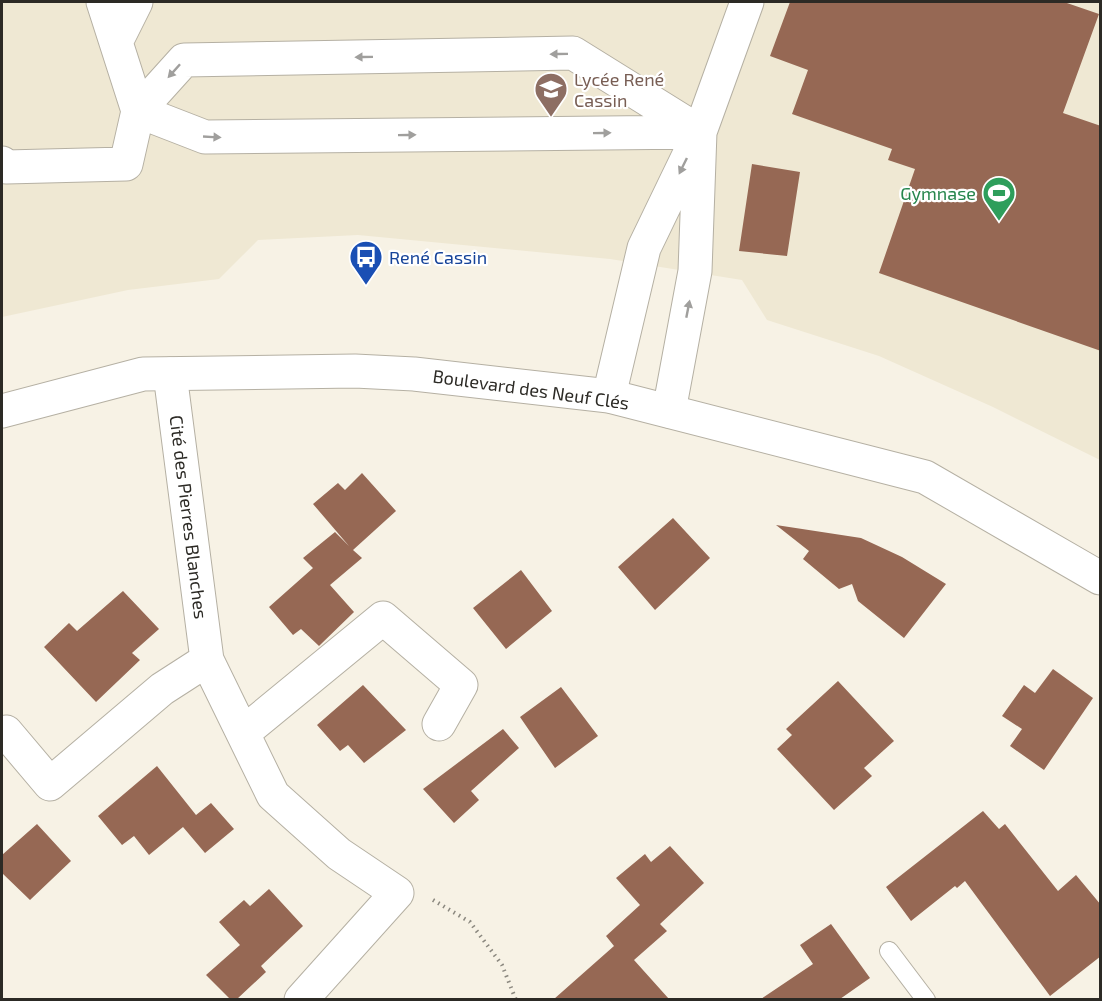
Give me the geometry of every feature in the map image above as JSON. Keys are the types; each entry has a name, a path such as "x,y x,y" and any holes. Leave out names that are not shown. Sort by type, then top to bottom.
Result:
{"street":[{"path":"103,2 138,111"},
{"path":"116,42 136,2"},
{"path":"609,396 644,248 700,132 747,2"},
{"path":"2,163 6,167 126,164 138,111 184,60 573,54 700,132"},
{"path":"138,111 205,137 700,132"},
{"path":"669,411 695,272 700,132"},
{"name":"Boulevard des Neuf Clés","path":"2,411 143,375 170,374 355,371 414,374 609,396 925,477 1101,578"},
{"name":"Cité des Pierres Blanches","path":"170,374 207,660 273,795 339,854 397,893"},
{"path":"243,733 383,618 461,685 439,724"},
{"path":"6,732 50,784 162,689 207,660"},
{"path":"301,999 397,893"}],"lane":[{"path":"889,951 926,999"}],"path":[{"path":"397,893 422,893 470,922 502,966 516,999"}],"shaded area":[{"name":"Lycée René Cassin","path":"2,2 1100,2 1100,460 993,407 879,356 767,320 742,280 610,259 358,235 258,240 219,279 128,290 2,317"}],"building":[{"name":"Gymnase","path":"790,2 1064,2 1099,14 1063,113 1101,126 1101,351 879,273 915,169 888,160 892,149 792,114 808,70 770,56"},
{"path":"752,164 800,172 787,256 739,251"},
{"path":"362,473 396,511 353,550 362,558 330,585 354,612 319,646 301,629 293,635 269,607 313,568 303,558 335,532 349,546 313,504 338,483 345,490"},
{"path":"673,518 710,558 655,610 618,567"},
{"path":"776,525 861,538 902,557 946,584 904,638 858,601 852,584 839,589 803,559 809,551"},
{"path":"521,570 552,611 506,649 473,608"},
{"path":"123,591 159,629 132,653 140,660 96,702 44,647 69,623 77,631"},
{"path":"1053,669 1093,698 1044,770 1010,746 1022,729 1002,716 1024,685 1035,693"},
{"path":"838,681 894,741 864,768 872,776 834,810 777,749 792,735 786,729"},
{"path":"363,685 406,730 364,763 348,745 340,751 317,725"},
{"path":"561,687 598,736 555,768 520,717"},
{"path":"503,729 519,748 471,791 479,800 454,823 423,789"},
{"path":"157,766 196,815 211,803 234,829 205,853 183,827 149,855 134,836 122,845 98,816"},
{"path":"983,811 999,829 1005,824 1058,891 1076,875 1101,905 1101,956 1050,996 965,881 957,888 955,886 911,921 886,887"},
{"path":"37,824 71,861 30,900 2,873 2,855"},
{"path":"670,846 704,883 660,924 667,931 634,960 669,999 554,999 614,946 606,936 640,905 616,878 645,854 651,862"},
{"path":"269,889 303,926 261,966 266,972 237,999 230,999 206,975 240,945 219,922 244,900 250,906"},
{"path":"831,924 870,978 840,999 761,999 813,964 800,945"}],"place":[{"name":"Lycée René Cassin","path":"551,118"},
{"name":"Gymnase","path":"999,222"},
{"name":"René Cassin","path":"366,286"}]}
